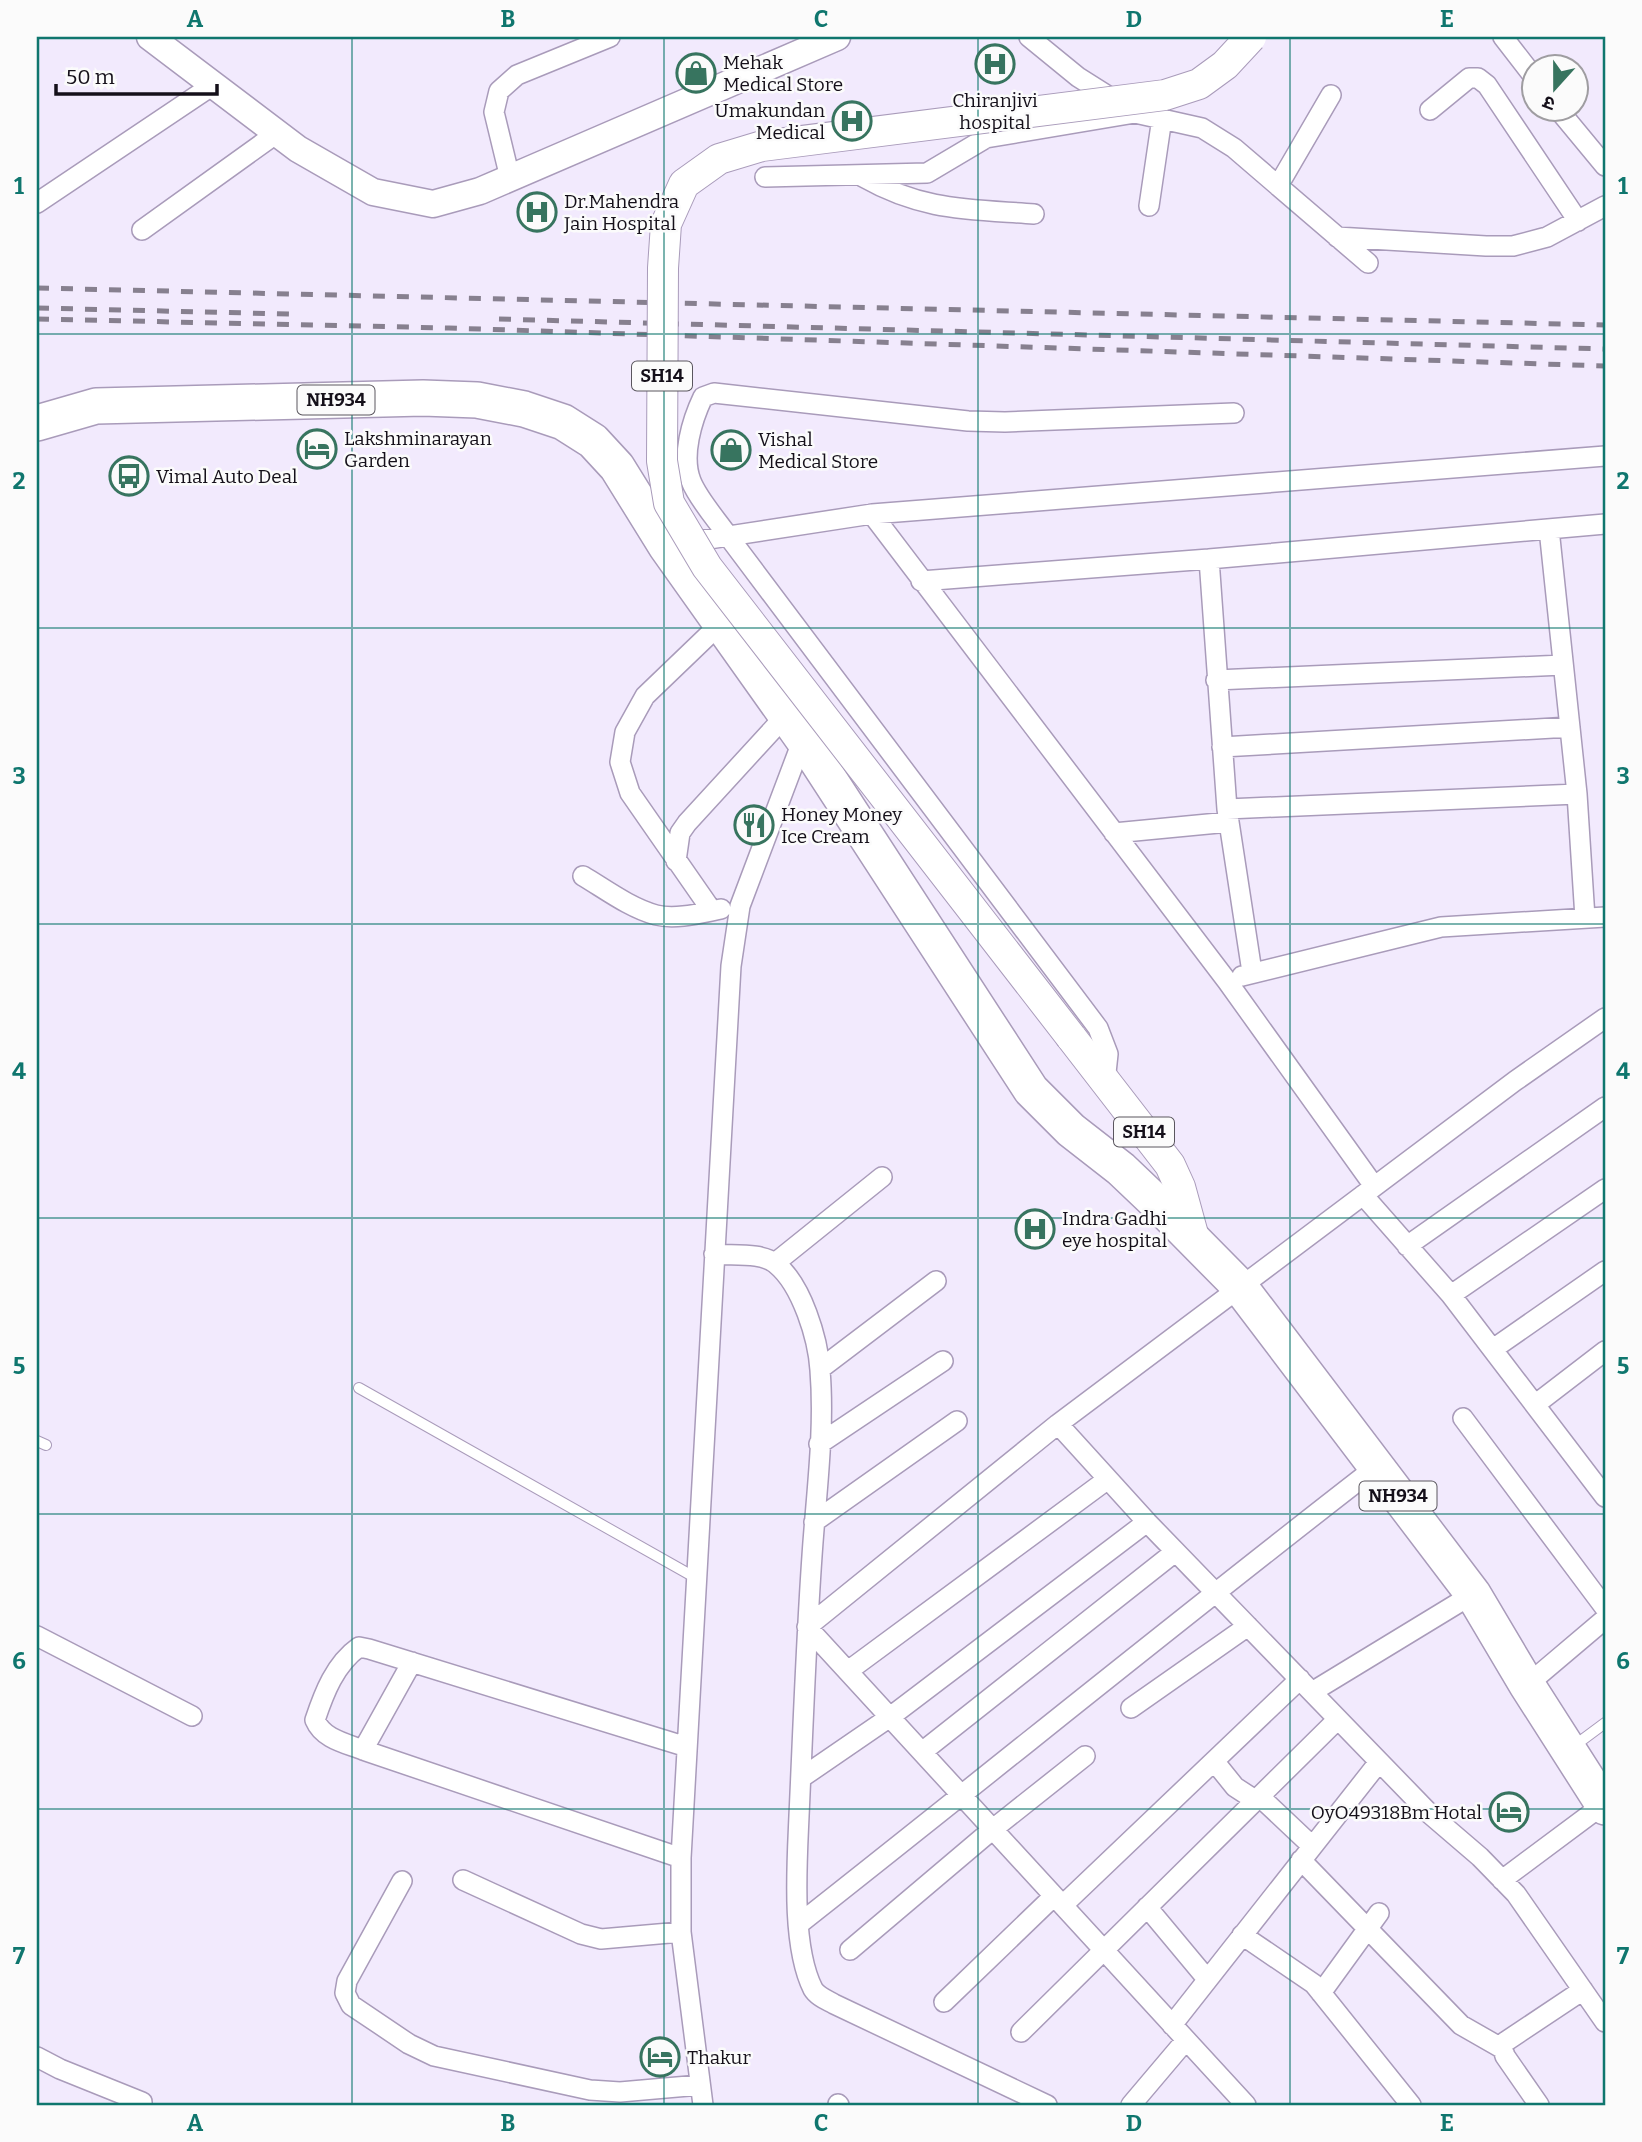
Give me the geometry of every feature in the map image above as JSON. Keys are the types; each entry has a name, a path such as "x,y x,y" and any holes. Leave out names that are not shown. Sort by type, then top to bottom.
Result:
{"highway":[{"name":"NH934","path":"37,422 96,406 424,398 477,400 524,409 563,422 593,441 617,467 666,545 795,727 1031,1090 1071,1130 1121,1169 1194,1238 1240,1287 1472,1594 1604,1806"}],"main road":[{"name":"SH14","path":"1194,1238 1180,1187 1170,1165 707,567 669,503 662,461 663,268 666,224 684,184 719,159 762,146 1165,95 1199,84 1225,65 1251,37"}],"street":[{"path":"510,178 494,112 499,91 517,75 610,37"},
{"path":"165,41 214,85 298,149 373,192 433,204 480,191 837,37"},
{"path":"1029,37 1078,77 1135,113"},
{"path":"1503,37 1520,59"},
{"path":"1430,110 1469,78 1478,78 1487,85 1578,221"},
{"path":"37,203 214,85"},
{"path":"1278,186 1331,95"},
{"path":"765,177 927,173 986,138 1135,113 1202,128 1234,148 1368,263"},
{"path":"1149,206 1162,118"},
{"path":"1569,122 1605,166"},
{"path":"142,230 277,133"},
{"path":"862,176 911,200 933,205 1034,214"},
{"path":"1337,237 1513,246 1547,237 1605,206"},
{"path":"1105,1082 1108,1054 1098,1028 728,536 691,482 687,460 696,412 703,397 714,393 968,421 1005,422 1234,413"},
{"path":"666,545 872,514 1605,456"},
{"path":"872,514 1227,981 1407,1246 1451,1295 1605,1497"},
{"path":"921,581 1605,524"},
{"path":"1549,529 1577,794 1585,918"},
{"path":"1209,559 1228,816 1252,972"},
{"path":"712,911 630,793 620,762 625,732 645,696 721,624"},
{"path":"1216,680 1563,664"},
{"path":"676,860 680,833 687,822 795,727"},
{"path":"703,2105 681,1932 681,1858 731,966 740,906 795,727"},
{"path":"1222,747 1570,727"},
{"path":"1114,833 1228,816 1577,794"},
{"path":"583,876 639,909 657,915 681,916 740,906"},
{"path":"1227,981 1252,972 1441,926 1605,917"},
{"path":"807,1627 1058,1424 1605,1018"},
{"path":"1407,1246 1605,1107"},
{"path":"775,1263 881,1177"},
{"path":"1451,1295 1605,1189"},
{"path":"714,1254 760,1257 775,1263 791,1281 801,1301 812,1330 820,1369 819,1444 807,1627 796,1892 805,1968 814,1992 1027,2100 1047,2105"},
{"path":"1493,1349 1605,1271"},
{"path":"820,1369 936,1281"},
{"path":"1536,1404 1605,1351"},
{"path":"819,1444 943,1361"},
{"path":"1463,1418 1605,1608"},
{"path":"814,1521 957,1421"},
{"path":"1058,1424 1175,1552 1379,1762 1516,1894 1605,2022"},
{"path":"799,1924 1214,1592 1376,1467"},
{"path":"848,1671 1108,1479"},
{"path":"801,1778 890,1717 1147,1522"},
{"path":"922,1752 1175,1552"},
{"path":"944,2002 1214,1761 1306,1686 1472,1594"},
{"path":"1527,1685 1605,1619"},
{"path":"1131,1708 1248,1626"},
{"path":"807,1627 1246,2105"},
{"path":"37,1636 192,1716"},
{"path":"681,1858 363,1750 326,1735 315,1720 326,1689 349,1654 359,1647 687,1747"},
{"path":"363,1750 412,1662"},
{"path":"1020,2032 1338,1719"},
{"path":"850,1950 993,1829 1085,1756"},
{"path":"1214,1761 1235,1787 1255,1800 1260,1797"},
{"path":"1172,2025 1379,1762"},
{"path":"1260,1797 1307,1853 1373,1921 1461,2025 1503,2049"},
{"path":"1503,1880 1604,1806"},
{"path":"463,1880 581,1934 601,1940 681,1932"},
{"path":"402,1881 347,1982 345,1993 351,2004 409,2044 434,2056 463,2064 590,2090 620,2092 700,2085"},
{"path":"1147,1907 1208,1979"},
{"path":"1321,1993 1373,1921"},
{"path":"1242,1935 1314,1984 1411,2105"},
{"path":"1539,2105 1505,2056 1505,2042 1583,1990"},
{"path":"1131,2105 1186,2040"},
{"path":"37,2057 144,2104"}],"lane":[{"path":"359,1388 696,1578"},
{"path":"1568,1751 1605,1723"}],"railway":[{"path":"37,288 1605,325"},
{"path":"37,308 289,314"},
{"path":"37,319 449,328 1605,366"},
{"path":"499,319 1605,349"}],"place":[{"name":"Chiranjivi hospital","path":"995,64"},
{"name":"Mehak Medical Store","path":"696,73"},
{"name":"Umakundan Medical","path":"852,121"},
{"name":"Dr.Mahendra Jain Hospital","path":"537,212"},
{"name":"Lakshminarayan Garden","path":"317,449"},
{"name":"Vishal Medical Store","path":"731,450"},
{"name":"Vimal Auto Deal","path":"129,476"},
{"name":"Honey Money Ice Cream","path":"754,825"},
{"name":"Indra Gadhi eye hospital","path":"1035,1229"},
{"name":"OyO49318Bm Hotal","path":"1509,1812"},
{"name":"Thakur","path":"660,2057"}]}
